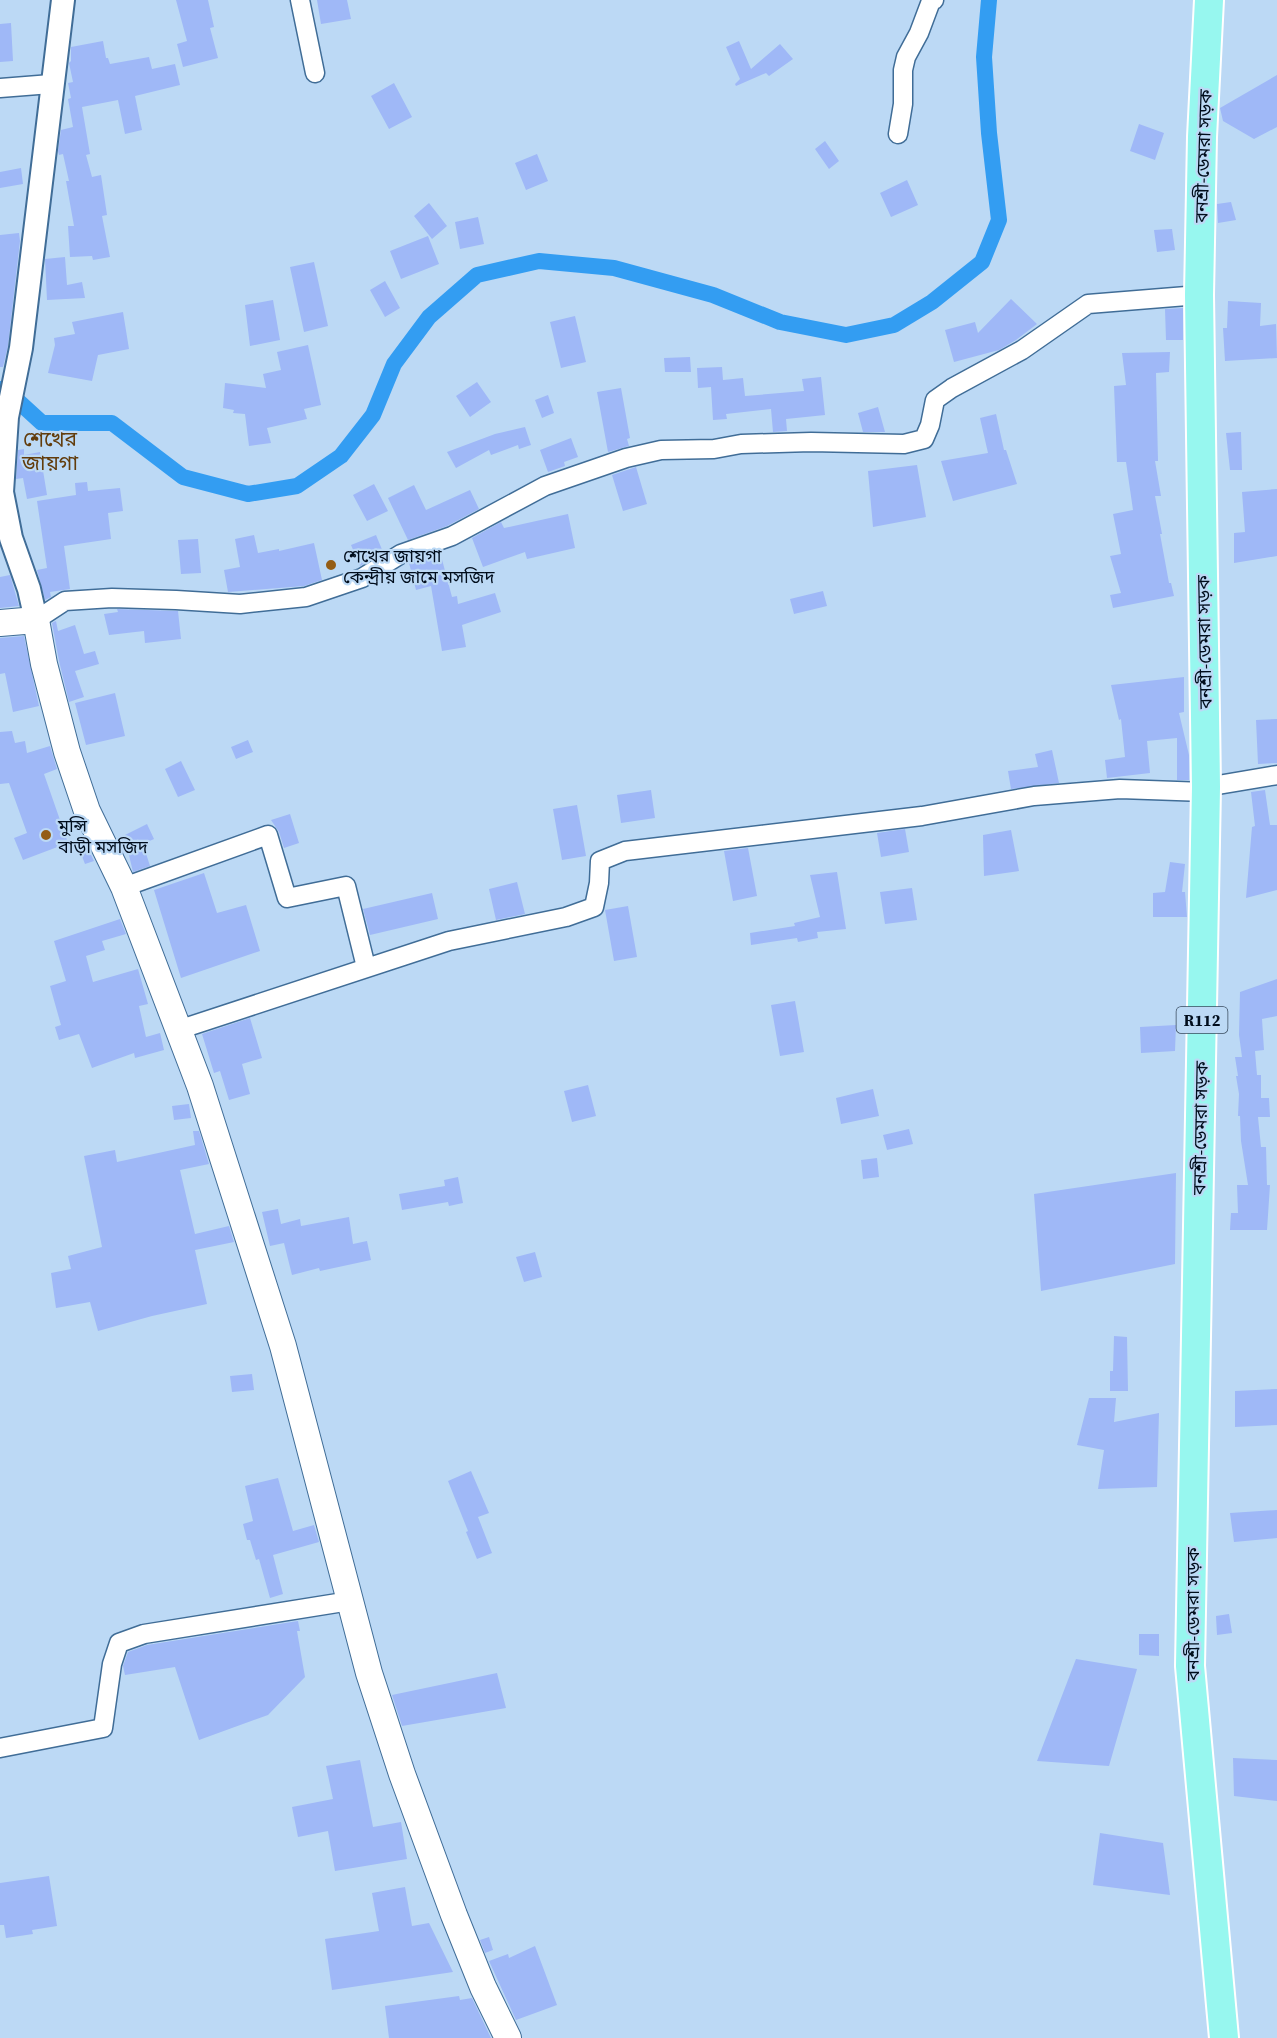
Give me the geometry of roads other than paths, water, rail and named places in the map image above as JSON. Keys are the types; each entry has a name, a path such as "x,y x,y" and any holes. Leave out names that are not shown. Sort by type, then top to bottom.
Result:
{"main road":[{"name":"বনশ্রী-ডেমরা সড়ক","path":"1209,0 1202,137 1199,295 1206,790 1190,1666 1224,2038"},
{"path":"0,623 36,620 44,664 67,752 87,811 124,887 200,1086 283,1346 369,1673 428,1848 483,1987 508,2038"}],"street":[{"path":"63,0 51,84 21,348 6,417 2,492 11,537 29,589 36,620 66,601 112,598 240,604 306,597 362,578 401,554 452,536 545,486 626,458 661,450 714,449 741,444 811,442 904,444 924,439 930,425 935,400 952,388 1022,350 1088,304 1199,295"},
{"path":"300,0 315,73"},
{"path":"898,134 903,104 903,70 906,57 919,33 931,1 934,0"},
{"path":"0,88 51,84"},
{"path":"178,1030 449,941 566,917 594,907 600,861 625,850 922,816 1034,796 1120,789 1206,790 1277,775"},
{"path":"124,887 268,835 287,898 346,886 366,967"},
{"path":"0,1748 103,1728 112,1664 119,1643 144,1634 350,1601"}],"waterway":[{"path":"0,389 7,391 42,423 112,423 183,477 248,494 297,486 341,456 373,415 394,364 429,317 477,275 539,261 614,268 713,295 780,322 846,335 894,325 932,302 982,262 999,220 989,133 984,57 989,0"}],"place":[{"name":"শেখের জায়গা কেন্দ্রীয় জামে মসজিদ","path":"331,565"},
{"name":"মুন্সি বাড়ী মসজিদ","path":"46,835"}],"district":[{"name":"শেখের জায়গা","path":"50,450"}]}
